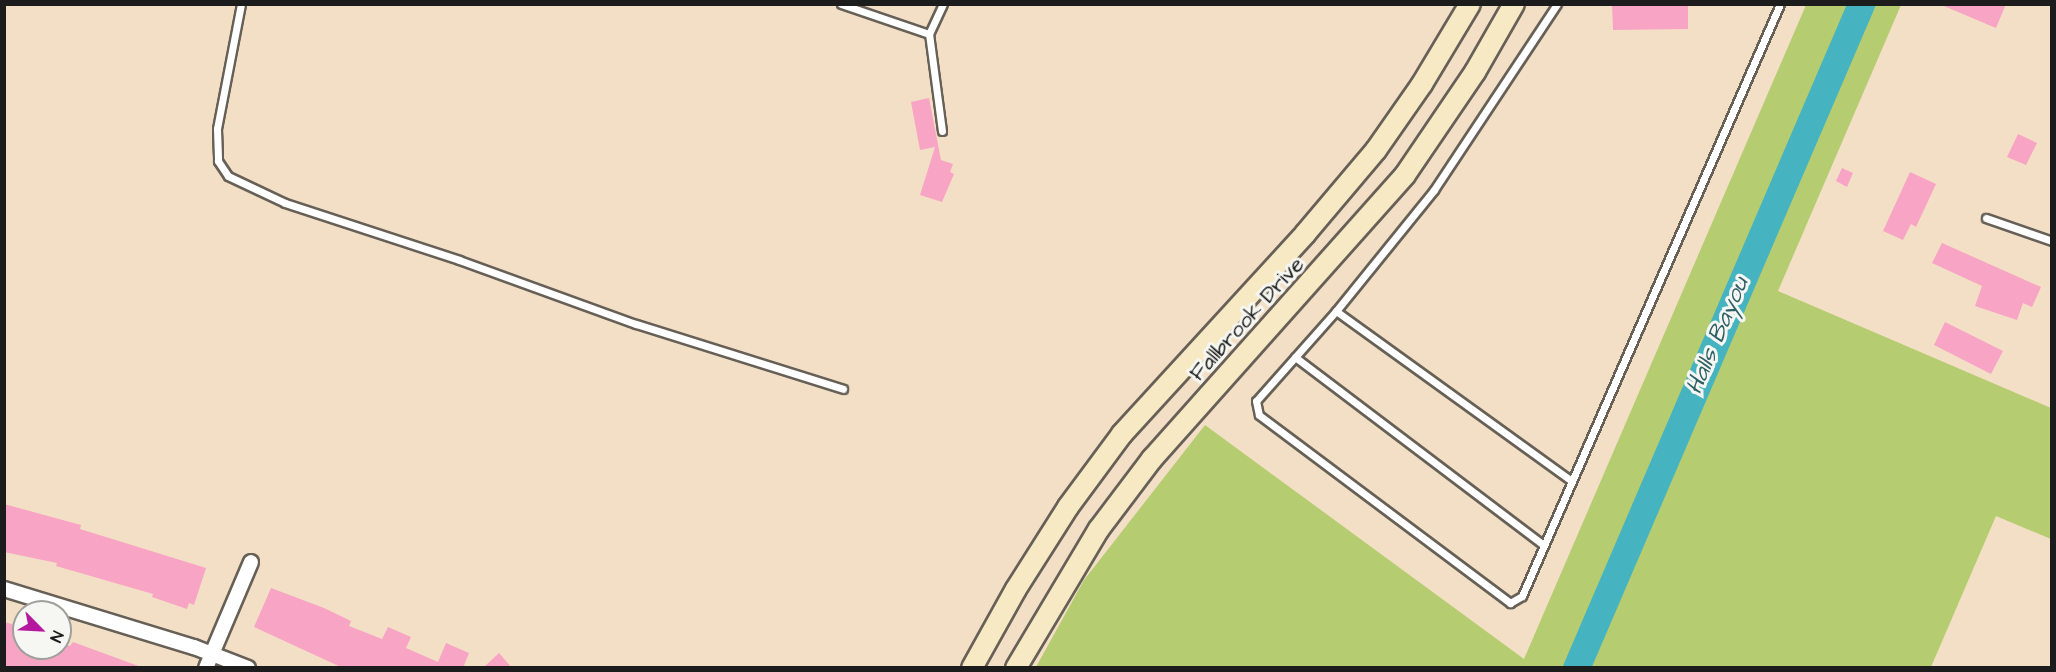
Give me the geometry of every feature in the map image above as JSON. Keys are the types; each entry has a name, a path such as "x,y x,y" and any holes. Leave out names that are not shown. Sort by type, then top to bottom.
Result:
{"main road":[{"name":"Fallbrook Drive","path":"972,668 1056,525 1122,434 1305,234 1376,150 1422,84 1470,4"},
{"name":"Fallbrook Drive","path":"1016,668 1093,539 1145,468 1406,175 1508,7"}],"street":[{"path":"206,668 251,562"},
{"path":"4,589 212,653 248,668"}],"lane":[{"path":"241,4 217,129 218,162 228,176 296,207 469,263 636,324 843,389"},
{"path":"841,4 929,34"},
{"path":"942,131 929,34 943,4"},
{"path":"1557,4 1434,190 1336,311 1256,401 1259,416 1510,603 1522,596 1780,4"},
{"path":"1986,218 2052,241"},
{"path":"1336,311 1572,481"},
{"path":"1295,357 1544,545"}],"green space":[{"path":"1806,5 1901,5 1778,291 2051,408 2051,539 1996,516 1931,667 1036,667 1084,580 1205,425 1524,659"}],"building":[{"path":"1612,4 1688,4 1688,29 1613,30"},
{"path":"1939,4 2006,4 1996,28"},
{"path":"929,98 941,160 953,164 950,172 954,174 942,202 920,195 935,147 920,150 911,102"},
{"path":"2018,134 2037,143 2026,165 2007,157"},
{"path":"1842,168 1853,173 1847,187 1836,181"},
{"path":"1910,172 1936,184 1916,227 1911,224 1903,240 1883,231"},
{"path":"1942,243 2041,287 2032,307 2023,303 2017,320 1975,306 1982,286 1932,263"},
{"path":"1945,322 2003,351 1991,374 1934,345"},
{"path":"4,504 81,525 80,529 206,568 194,605 189,603 187,609 152,597 153,594 56,566 57,563 4,552"},
{"path":"271,588 324,608 351,621 349,626 382,639 388,627 411,637 406,648 438,662 446,643 469,653 463,668 343,668 254,627"},
{"path":"4,622 12,624 12,660 72,660 73,642 144,668 4,668"},
{"path":"499,653 512,668 483,668"}],"waterway":[{"name":"Halls Bayou","path":"1576,668 1861,4"}]}
